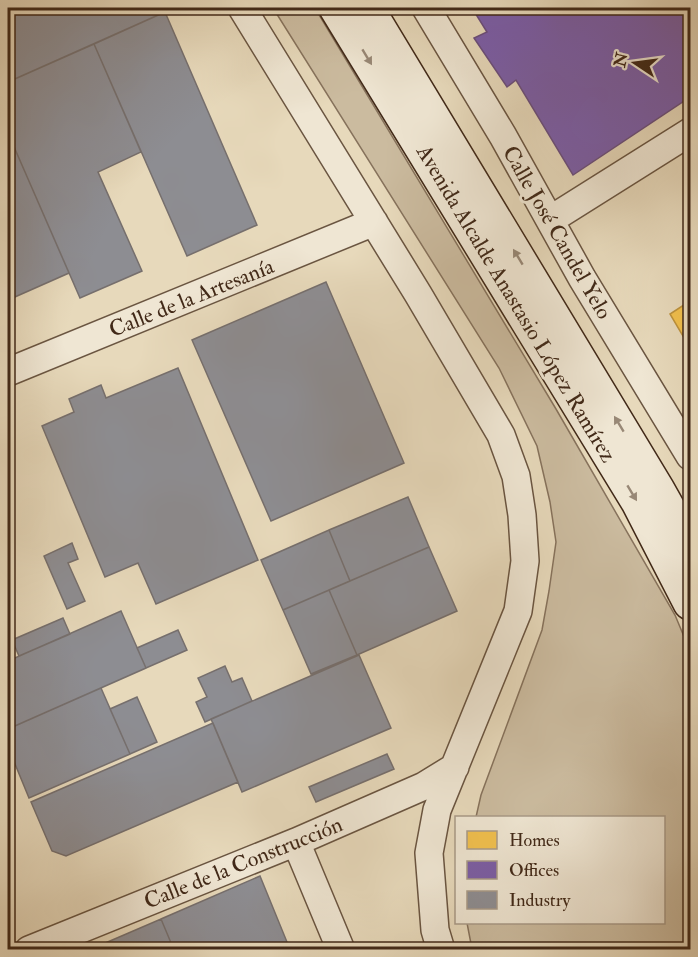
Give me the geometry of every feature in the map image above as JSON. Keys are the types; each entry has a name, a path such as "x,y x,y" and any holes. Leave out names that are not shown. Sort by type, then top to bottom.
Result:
{"street":[{"path":"242,8 374,222 501,435 516,476 522,515 525,561 518,611 437,810 429,853 435,930 441,950"},
{"name":"Avenida Alcalde Anastasio López Ramírez","path":"336,8 638,502 690,603"},
{"name":"Avenida Alcalde Anastasio López Ramírez","path":"367,8 658,490 690,547"},
{"name":"Calle José Candel Yelo","path":"426,8 503,136 582,278 690,456"},
{"path":"550,220 690,132"},
{"name":"Calle de la Artesanía","path":"8,372 374,222"},
{"name":"Calle de la Construcción","path":"28,950 296,842 424,786 454,767"},
{"path":"296,842 341,950"}],"shaded area":[{"path":"273,8 315,8 556,409 675,615 690,651 690,934 684,949 472,949 467,924 665,924 665,816 476,816 481,795 542,630 556,542 550,502 537,446 499,368"}],"building: Homes":[{"path":"690,301 690,348 670,314"}],"building: Offices":[{"path":"472,8 687,8 690,13 690,97 573,175 516,80 507,87 474,38 487,32"}],"building: Industry":[{"path":"8,8 163,8 165,12 8,82"},
{"path":"165,12 257,225 187,256 94,44"},
{"path":"94,44 141,152 98,172 142,271 80,298 8,133 8,82"},
{"path":"8,133 69,273 8,300"},
{"path":"326,282 404,463 271,521 192,340"},
{"path":"178,368 258,560 156,604 138,563 105,577 42,426 74,412 69,399 101,385 106,398"},
{"path":"408,497 429,547 350,581 329,530"},
{"path":"329,530 350,581 283,610 261,560"},
{"path":"72,543 78,559 68,563 85,601 67,609 44,556"},
{"path":"429,547 457,611 357,655 329,590"},
{"path":"329,590 357,655 311,674 283,610"},
{"path":"121,611 146,668 8,729 8,661"},
{"path":"63,618 70,634 19,656 12,640"},
{"path":"178,630 187,650 146,668 137,648"},
{"path":"359,655 391,728 242,792 211,719"},
{"path":"225,666 232,682 242,678 252,701 205,722 196,702 207,697 198,678"},
{"path":"101,688 130,754 29,798 8,747 8,729"},
{"path":"137,697 157,742 130,754 110,709"},
{"path":"213,723 238,782 66,856 52,851 31,802"},
{"path":"387,754 394,769 316,802 309,787"},
{"path":"260,876 287,942 269,950 174,950 161,919"},
{"path":"161,919 174,950 89,950"}]}
